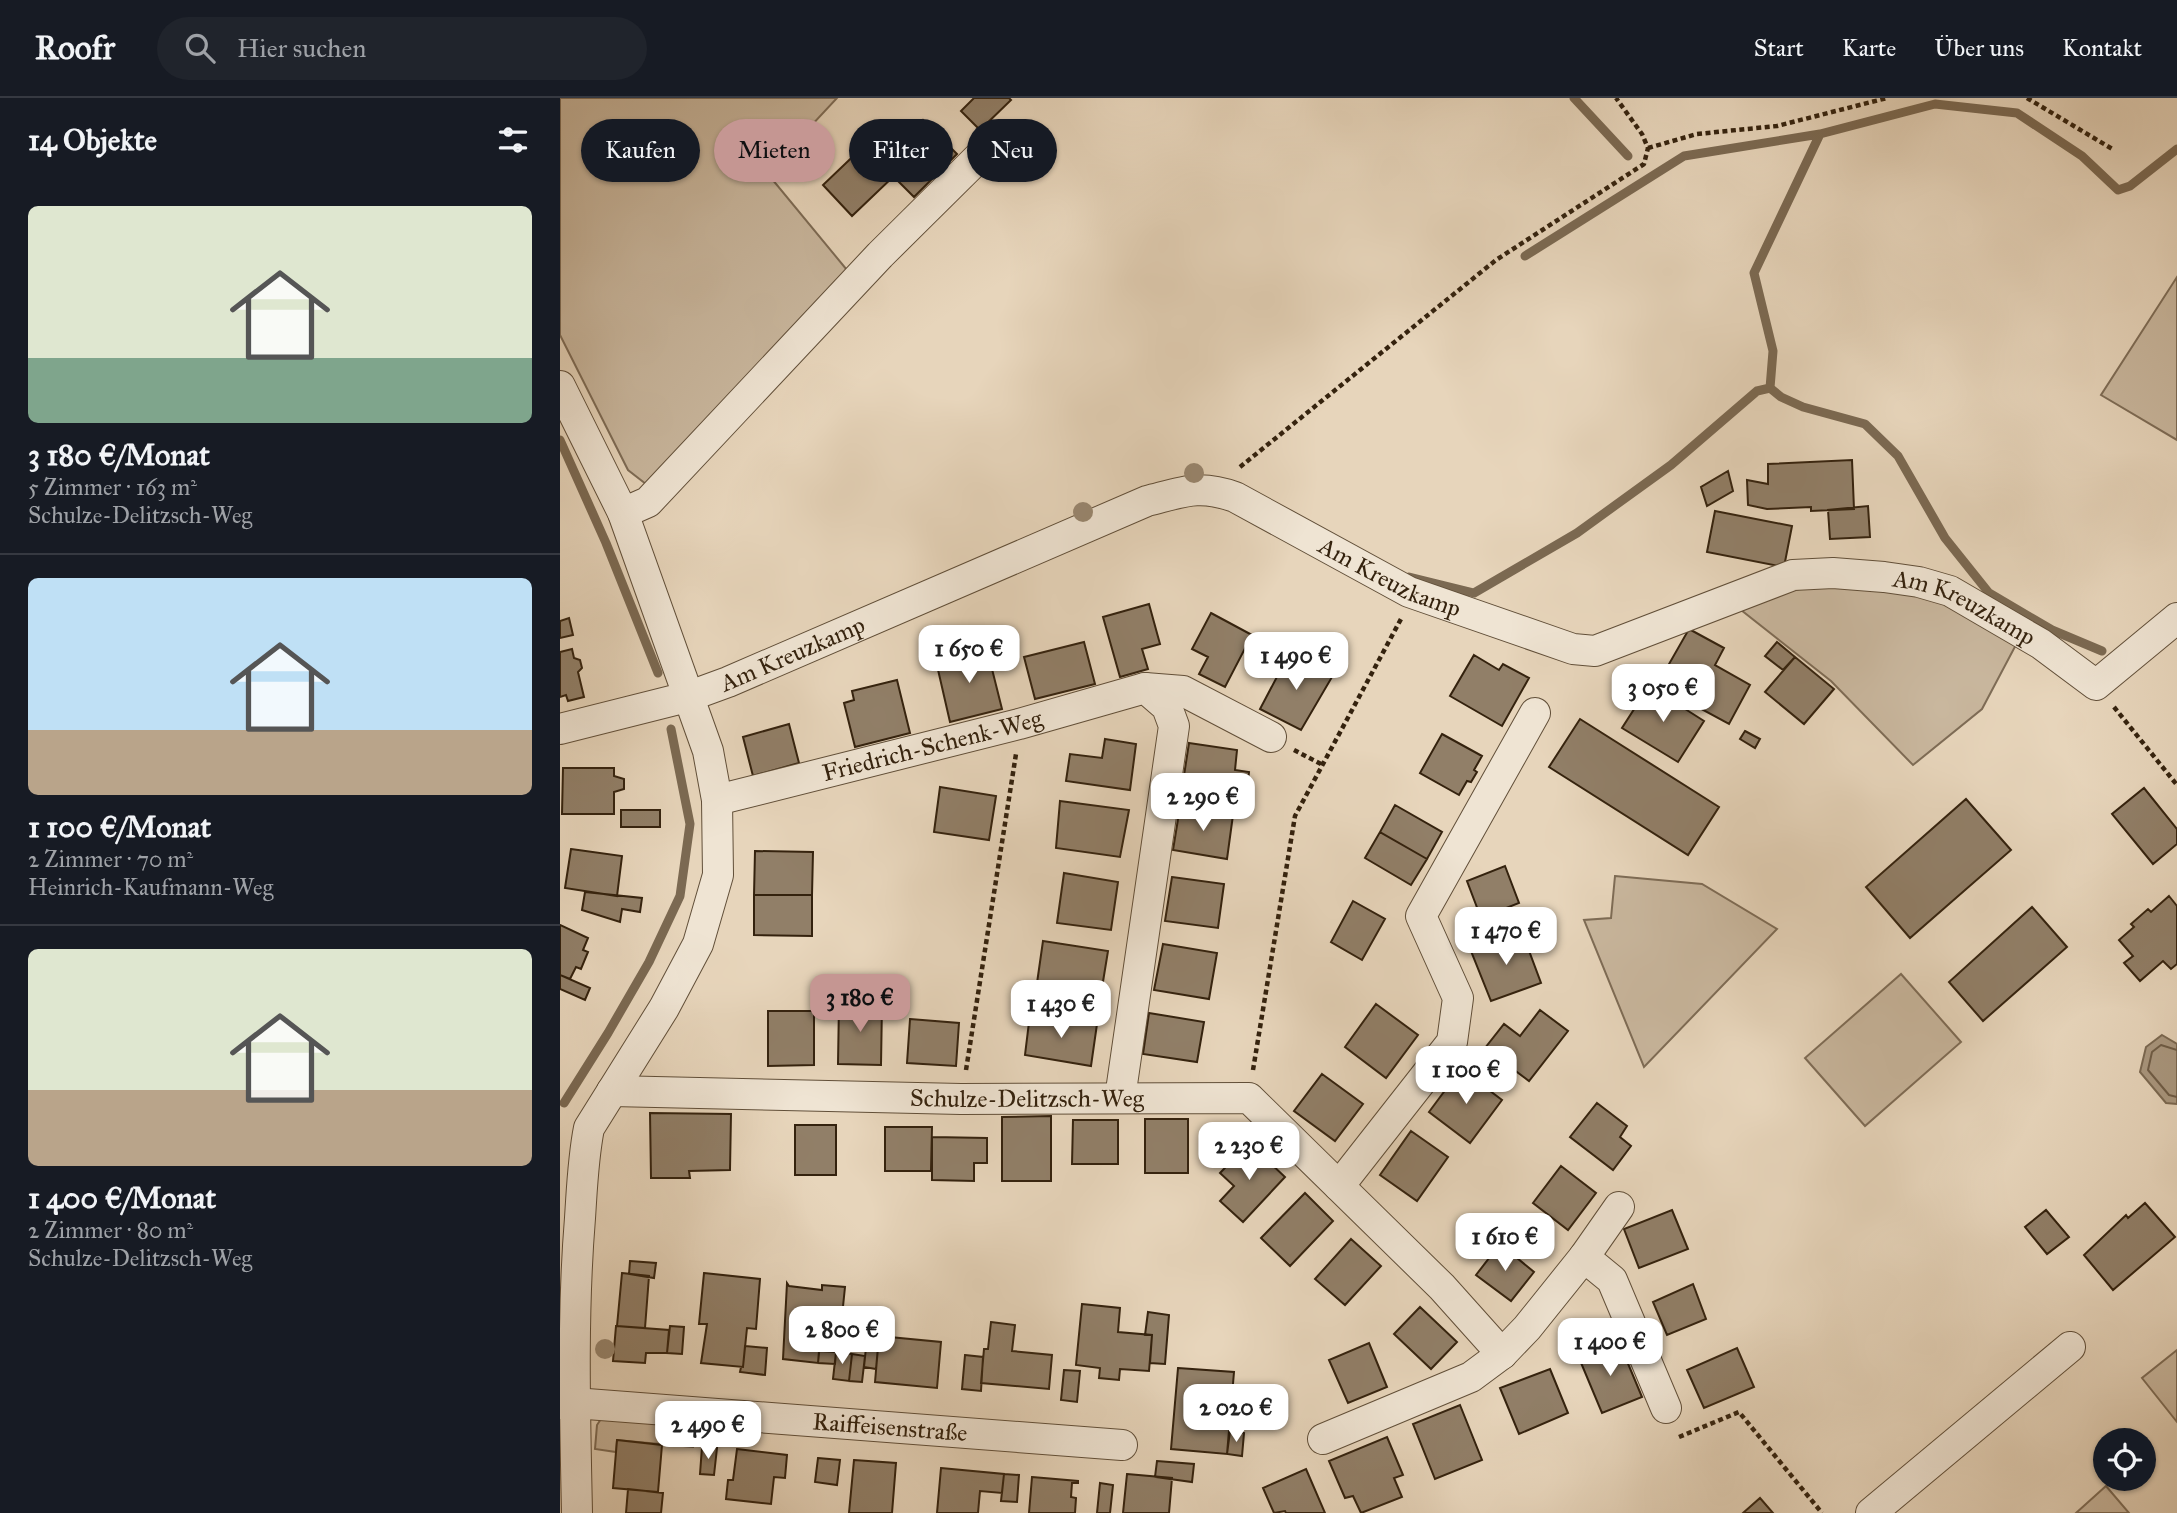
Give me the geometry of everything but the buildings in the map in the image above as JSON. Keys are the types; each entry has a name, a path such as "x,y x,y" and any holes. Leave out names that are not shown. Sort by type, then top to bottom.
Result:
{"street":[{"path":"623,513 648,502 880,255 967,169"},
{"name":"Am Kreuzkamp","path":"560,386 623,513 708,751 718,800 718,875 698,944 664,1008 589,1128 585,1149 567,1403 577,1513"},
{"name":"Am Kreuzkamp","path":"687,697 1147,501 1198,488 1235,497 1414,594 1573,649 1595,651 1793,575 1833,573 1919,582 1950,591 2041,644 2096,685"},
{"path":"2096,685 2177,618"},
{"path":"1120,1098 1174,726 1167,707 1145,688"},
{"name":"Friedrich-Schenk-Weg","path":"718,800 1019,724 1145,688 1183,691 1270,737"},
{"path":"560,729 687,697"},
{"path":"1339,1186 1452,1042 1458,998 1421,916 1535,713"},
{"name":"Schulze-Delitzsch-Weg","path":"612,1091 961,1098 1249,1098"},
{"path":"1249,1098 1442,1287 1502,1354"},
{"path":"1323,1439 1471,1377 1502,1354 1527,1328 1584,1257 1619,1208"},
{"path":"1584,1257 1612,1280 1666,1408"},
{"path":"1871,1513 2070,1347"},
{"name":"Raiffeisenstraße","path":"567,1403 1122,1445"}],"path":[{"path":"1219,491 1233,473 1496,260 1644,164 1648,148 1642,134 1616,98"},
{"path":"1648,148 1697,134 1777,126 1887,98"},
{"path":"2027,98 2114,150"},
{"path":"1249,1098 1294,816 1414,594"},
{"path":"2096,685 2177,785"},
{"path":"961,1098 1019,724"},
{"path":"1666,1408 1679,1437 1739,1412 1822,1513"}],"shaded area":[{"path":"560,98 837,98 817,119 714,119 714,182 774,182 847,270 651,488 628,470 560,335"},
{"path":"2177,277 2177,440 2101,395"},
{"path":"1829,584 1929,596 2018,641 1982,709 1913,765 1831,681 1736,606 1764,595"},
{"path":"1615,876 1702,884 1777,929 1644,1067 1584,920 1611,918"},
{"path":"1901,974 1961,1042 1865,1126 1805,1058"},
{"path":"2177,1350 2177,1422 2142,1378"},
{"path":"601,1419 695,1425 693,1447 617,1440 616,1452 595,1449 597,1425"},
{"path":"2100,1491 2110,1491 2129,1513 2076,1513"}],"water":[{"path":"2162,1035 2177,1044 2177,1104 2166,1103 2140,1072 2146,1047"}],"waterway":[{"path":"1574,98 1628,156"},
{"path":"1525,256 1684,156 1820,134 1935,104 2017,113 2082,156 2118,190 2130,186 2177,149"},
{"path":"1770,388 1773,351 1754,273 1820,134"},
{"path":"1409,577 1474,593 1577,533 1671,465 1757,391 1770,388 1781,397 1803,407 1865,424 1898,456 1945,538 1989,593 2052,630 2102,651"},
{"path":"560,440 606,543 658,673"},
{"path":"564,1103 649,962 680,896 690,824 671,729"}]}
